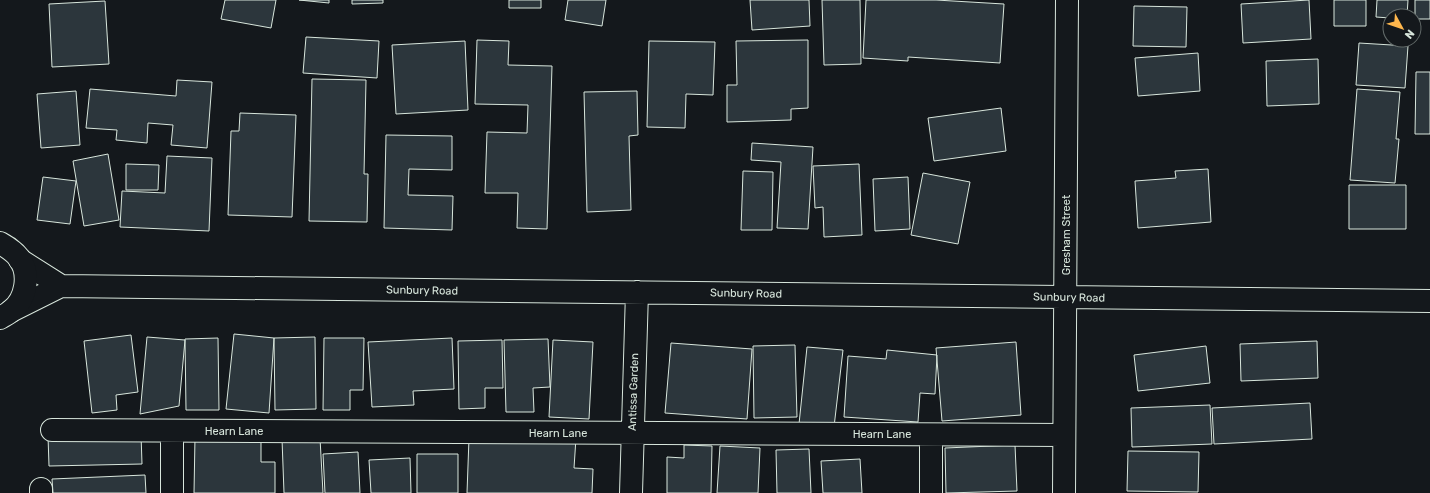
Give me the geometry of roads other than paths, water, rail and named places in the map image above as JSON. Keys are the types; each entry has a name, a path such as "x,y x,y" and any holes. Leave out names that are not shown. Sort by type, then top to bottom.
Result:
{"street":[{"name":"Gresham Street","path":"1064,493 1067,0"},
{"path":"0,243 12,250 20,260 25,272 26,285 21,300 6,314"},
{"path":"20,260 61,286"},
{"name":"Sunbury Road","path":"6,314 61,286 1430,301"},
{"name":"Antissa Garden","path":"631,493 636,292"},
{"name":"Hearn Lane","path":"52,430 1064,435"},
{"path":"172,431 172,493"},
{"path":"931,434 931,493"}]}
